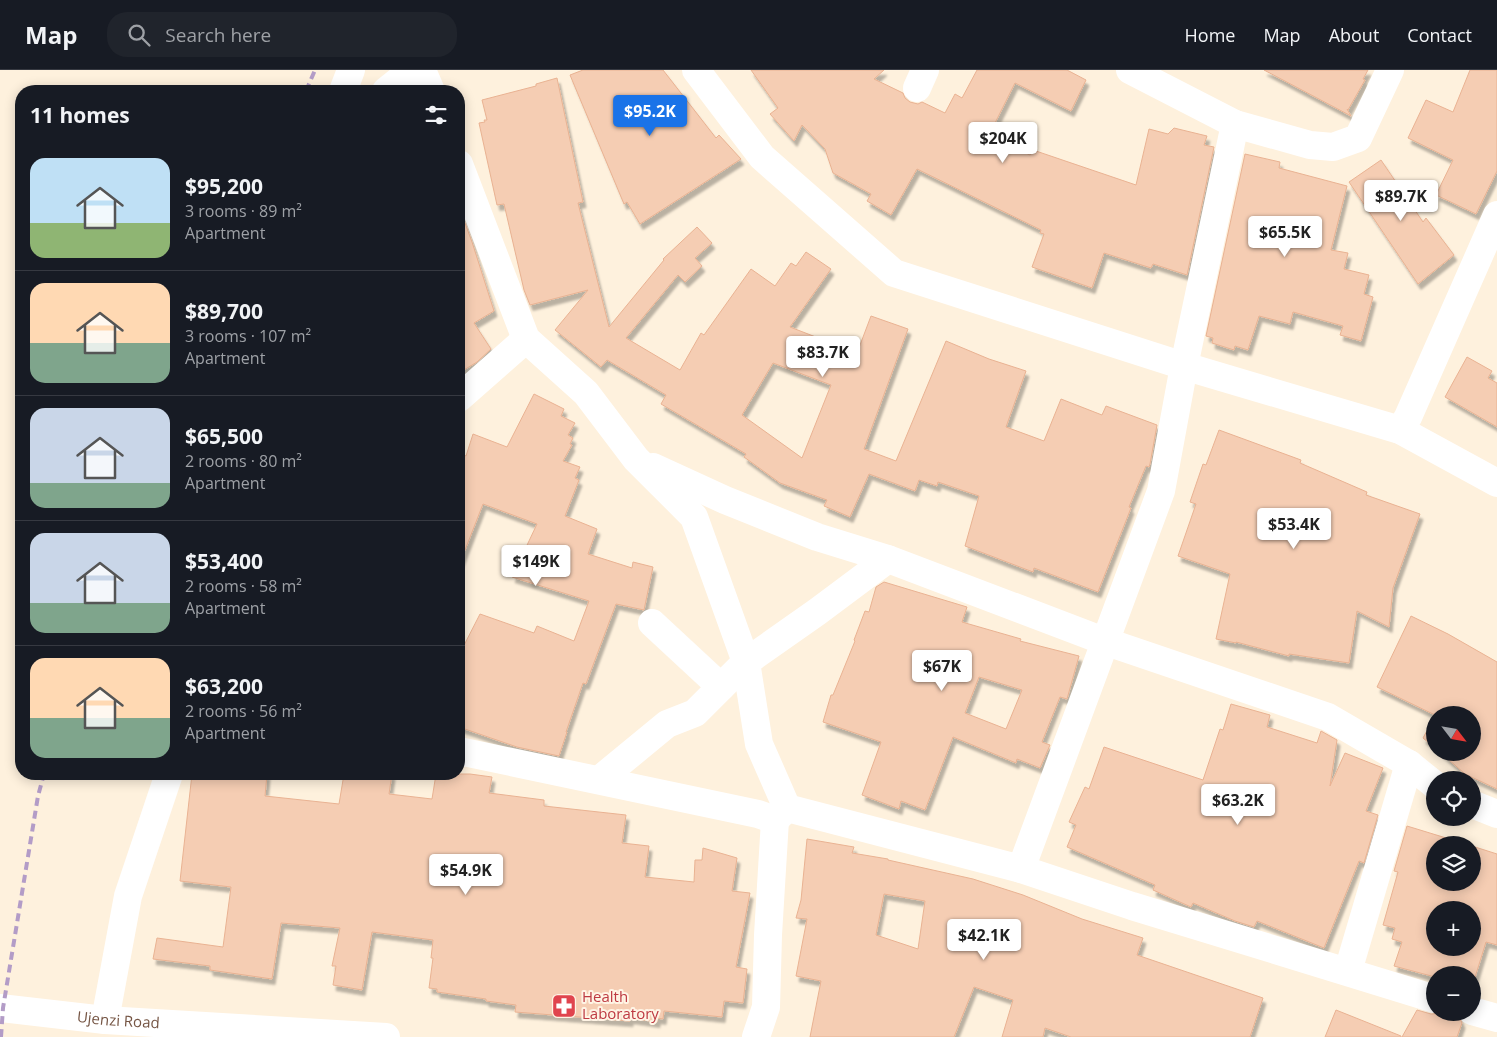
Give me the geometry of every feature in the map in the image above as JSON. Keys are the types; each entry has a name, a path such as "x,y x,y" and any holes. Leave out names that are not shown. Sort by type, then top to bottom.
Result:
{"street":[{"path":"345,85 351,70"},
{"path":"393,85 412,70"},
{"path":"422,70 428,85"},
{"path":"696,70 762,157 894,273 1184,366 1400,430 1497,484"},
{"path":"1130,70 1235,124 1310,145 1333,147 1358,138 1390,70"},
{"path":"1021,869 1161,491 1184,366 1235,124"},
{"path":"465,180 526,338 586,393 636,459 694,517 746,662 759,744 781,814 768,935 766,1007 756,1037"},
{"path":"1400,430 1497,215"},
{"path":"465,393 526,338"},
{"path":"636,459 725,500 817,537 888,559 1104,641 1328,717 1409,764 1426,778"},
{"path":"600,780 668,724 695,713 746,662 888,559"},
{"path":"652,623 721,687"},
{"path":"465,752 758,814 781,814 1021,869 1132,906 1426,996"},
{"path":"1348,971 1409,764"},
{"path":"105,1020 128,896 167,780"},
{"path":"1481,808 1497,814"},
{"name":"Ujenzi Road","path":"0,1008 105,1020 386,1037"},
{"path":"1481,1014 1497,1018"}],"building":[{"path":"583,70 663,70 716,138 719,135 741,159 640,224 627,202 624,204 570,75"},
{"path":"751,70 884,70 874,79 903,93 910,102 918,104 922,102 945,113 955,94 962,98 977,70 1067,70 1086,80 1071,111 1015,83 989,135 1030,155 1033,150 1136,185 1149,129 1168,134 1174,128 1207,136 1204,145 1214,147 1187,275 1153,264 1151,268 1104,253 1092,288 1032,267 1044,234 1040,233 1041,230 917,169 891,215 867,201 871,194 833,173 825,149 802,125 794,141 770,114 778,108"},
{"path":"1264,70 1368,70 1363,79 1365,80 1347,109 1351,116"},
{"path":"1470,70 1497,70 1497,171 1476,214 1436,195 1453,160 1408,138 1426,100 1453,112"},
{"path":"557,78 583,202 578,203 609,327 663,259 697,227 712,243 695,258 702,266 685,282 678,275 626,338 680,370 701,333 704,335 751,269 775,286 791,263 796,266 806,252 831,269 790,327 857,353 871,316 908,329 864,449 896,461 946,341 989,359 1026,371 1006,427 1044,441 1061,399 1102,415 1106,406 1157,425 1149,467 1146,466 1129,507 1131,508 1098,592 1034,568 1033,572 965,546 979,496 938,482 937,486 919,480 915,491 869,474 850,517 824,506 827,500 780,483 744,457 746,454 661,404 666,395 607,360 601,367 555,330 588,290 530,305 524,290 504,204 497,205 479,123 487,120 482,100 536,86 536,84","holes":["773,363 831,385 802,458 742,415"]},
{"path":"1245,154 1280,162 1279,168 1347,186 1331,250 1348,253 1344,269 1369,275 1364,294 1373,297 1361,341 1340,335 1343,326 1293,312 1290,324 1259,316 1248,350 1235,346 1234,350 1212,343 1213,338 1206,336"},
{"path":"1381,160 1423,222 1426,218 1454,255 1418,284 1349,182"},
{"path":"465,223 494,311 474,323 491,349 477,362 465,369"},
{"path":"1467,357 1492,371 1488,378 1497,383 1497,427 1445,397"},
{"path":"534,394 564,409 561,416 575,423 568,435 573,438 570,444 572,445 563,461 580,467 575,478 579,480 565,516 597,529 588,554 632,568 633,562 653,567 644,610 616,604 586,684 583,683 559,756 517,747 465,729 465,643 480,614 534,633 537,626 574,641 589,601 512,577 537,524 483,504 465,550 465,456 473,434 507,447"},
{"path":"1219,430 1301,460 1300,463 1367,492 1366,495 1420,514 1393,588 1389,627 1357,611 1349,663 1289,654 1289,656 1236,642 1216,639 1230,574 1178,556 1196,504 1190,502 1203,464 1206,465"},
{"path":"884,582 967,607 962,622 1021,639 1020,641 1079,656 1067,699 1060,697 1042,742 1050,745 1040,768 1017,759 1016,763 953,737 925,810 901,801 899,809 862,795 881,742 823,722 831,695 833,695 855,641 865,611 869,612 876,587","holes":["979,677 1022,690 1006,729 965,713"]},
{"path":"1411,616 1448,634 1497,662 1497,789 1481,782 1481,771 1462,771 1450,761 1481,761 1481,706 1426,706 1426,711 1377,687"},
{"path":"1231,704 1270,715 1267,727 1317,743 1321,731 1337,740 1330,786 1345,753 1383,768 1366,811 1378,815 1364,863 1359,861 1324,948 1257,921 1254,927 1193,903 1191,907 1153,890 1155,885 1067,847 1076,825 1069,822 1085,787 1089,789 1104,747 1203,780 1220,729 1223,730"},
{"path":"465,774 492,777 489,793 544,800 544,806 626,815 622,843 649,846 645,877 694,882 695,860 702,860 703,848 737,858 732,891 750,893 736,967 747,969 743,1003 724,1001 722,1017 664,1011 663,1019 657,1018 657,1022 630,1018 630,1021 515,1012 516,1005 437,992 437,989 429,988 433,940 372,932 362,990 333,985 336,966 332,966 340,928 281,923 272,979 210,970 210,966 153,959 157,938 223,947 231,887 180,881 191,780 266,780 265,796 339,804 343,780 391,780 389,794 432,799 435,780 465,780"},
{"path":"1407,826 1440,836 1426,836 1426,891 1481,891 1481,849 1497,854 1497,945 1486,942 1479,966 1426,966 1426,975 1394,966 1402,942 1392,939 1395,928 1383,925 1398,872 1394,871"},
{"path":"807,839 854,847 852,853 888,859 973,879 1023,895 1082,919 1143,938 1137,955 1263,998 1250,1037 1071,1037 1045,1028 1043,1037 1002,1037 1013,1000 974,987 954,1037 810,1037 821,981 796,976 807,919 796,918 801,900","holes":["884,894 925,901 918,949 876,935"]},
{"path":"1336,1010 1401,1036 1401,1037 1325,1037"},
{"path":"1417,1010 1426,1013 1426,1021 1461,1021 1462,1023 1457,1037 1402,1037"}],"railway":[{"path":"309,85 315,70"},
{"path":"1,1037 3,1008 38,796 42,780"}],"place":[{"name":"Health Laboratory","path":"564,1006"}]}
